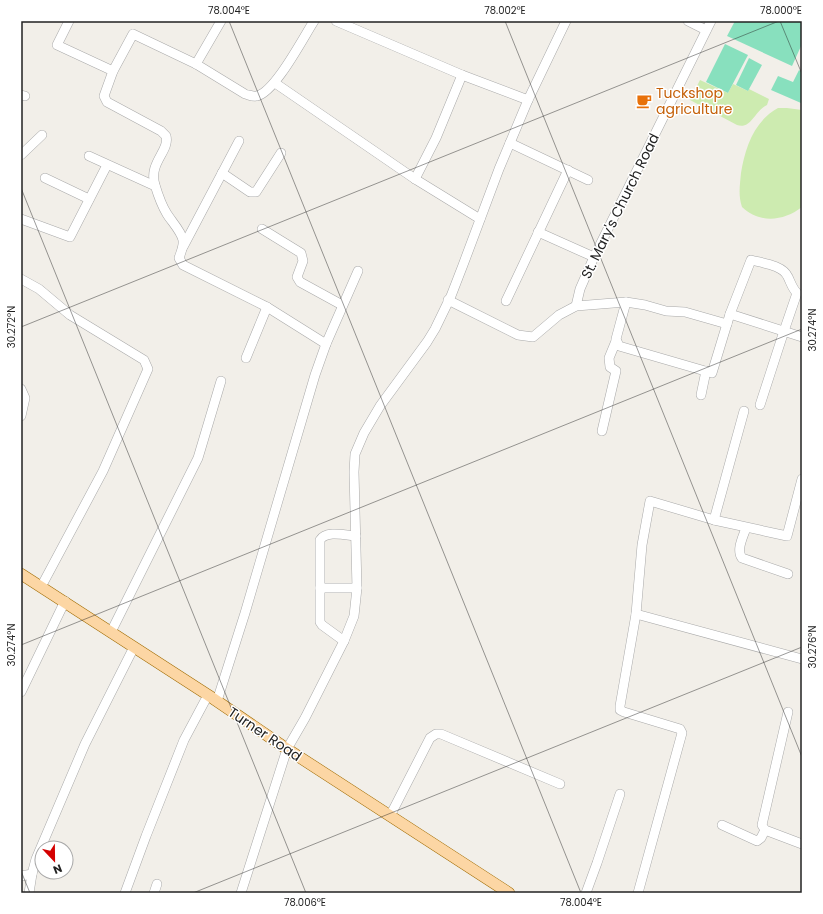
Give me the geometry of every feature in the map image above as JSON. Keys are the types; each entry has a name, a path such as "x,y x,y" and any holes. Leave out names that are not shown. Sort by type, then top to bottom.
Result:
{"main road":[{"name":"Turner Road","path":"21,574 65,601 212,698 287,750 509,893"}],"street":[{"path":"69,21 57,45 113,71"},
{"path":"196,64 221,21"},
{"path":"183,247 182,237 166,213 155,186 153,171 166,143 166,136 161,131 105,101 104,94 113,71 133,34 196,64 249,96 258,96 276,83 314,21"},
{"path":"336,21 462,75 528,100"},
{"path":"241,893 287,750 344,641 354,616 357,588 354,472 355,454 358,444 380,406 435,329 466,258 480,219 528,100 566,21"},
{"path":"688,21 706,30"},
{"name":"St. Mary's Church Road","path":"576,306 580,289 594,257 711,21"},
{"path":"415,179 436,138 462,75"},
{"path":"276,83 415,179 480,219"},
{"path":"21,155 42,135"},
{"path":"239,141 183,247 179,258 184,265 267,307 326,344"},
{"path":"510,143 588,180"},
{"path":"222,173 250,192 256,192 281,153"},
{"path":"89,156 155,186"},
{"path":"21,219 70,237 107,165"},
{"path":"506,301 568,170"},
{"path":"45,178 89,199"},
{"path":"262,229 301,253 303,261 297,277 300,282 342,304"},
{"path":"538,232 594,257"},
{"path":"616,341 622,348 712,373 730,314 751,260 780,268 788,276 788,281 800,295 784,331 760,405"},
{"path":"125,893 184,740 212,698 245,613 315,375 342,304 358,272"},
{"path":"21,279 39,289 74,318 144,360 148,369 102,471 41,587"},
{"path":"448,300 518,335 532,337 559,315 576,306 626,302 646,305 666,311 684,312 727,324"},
{"path":"602,430 616,371 610,367 609,358 616,341 626,302"},
{"path":"246,358 267,307"},
{"path":"730,314 802,337"},
{"path":"701,395 706,372"},
{"path":"112,632 198,458 221,381"},
{"path":"21,389 24,398 21,416"},
{"path":"714,520 744,411"},
{"path":"638,893 682,732 680,729 620,710 636,614 642,545 650,501 714,520 786,536 802,479"},
{"path":"746,528 740,550 740,555 742,558 788,574"},
{"path":"344,641 320,623 320,540 329,534 356,536"},
{"path":"320,588 357,588"},
{"path":"21,692 65,601"},
{"path":"636,614 802,659"},
{"path":"29,893 36,859 85,744 134,647"},
{"path":"722,825 757,841 762,838 765,830 762,822 788,712"},
{"path":"390,816 430,738 436,734 441,734 560,784"},
{"path":"586,893 620,794"},
{"path":"765,830 802,844"},
{"path":"21,876 32,874"}],"green space":[{"path":"735,21 802,21 802,44 792,66 727,36"},
{"path":"725,44 748,55 728,93 706,82"},
{"path":"749,58 762,65 748,91 736,85"},
{"path":"799,70 802,72 801,103 771,90 778,76 793,82"},
{"path":"700,80 728,93 733,84 748,91 749,89 769,99 767,105 746,125 737,125 690,100"},
{"path":"778,108 802,110 802,207 788,215 772,219 756,216 742,207 740,186 745,154 752,136 763,120"}],"place":[{"name":"Tuckshop agriculture","path":"644,101"}]}
